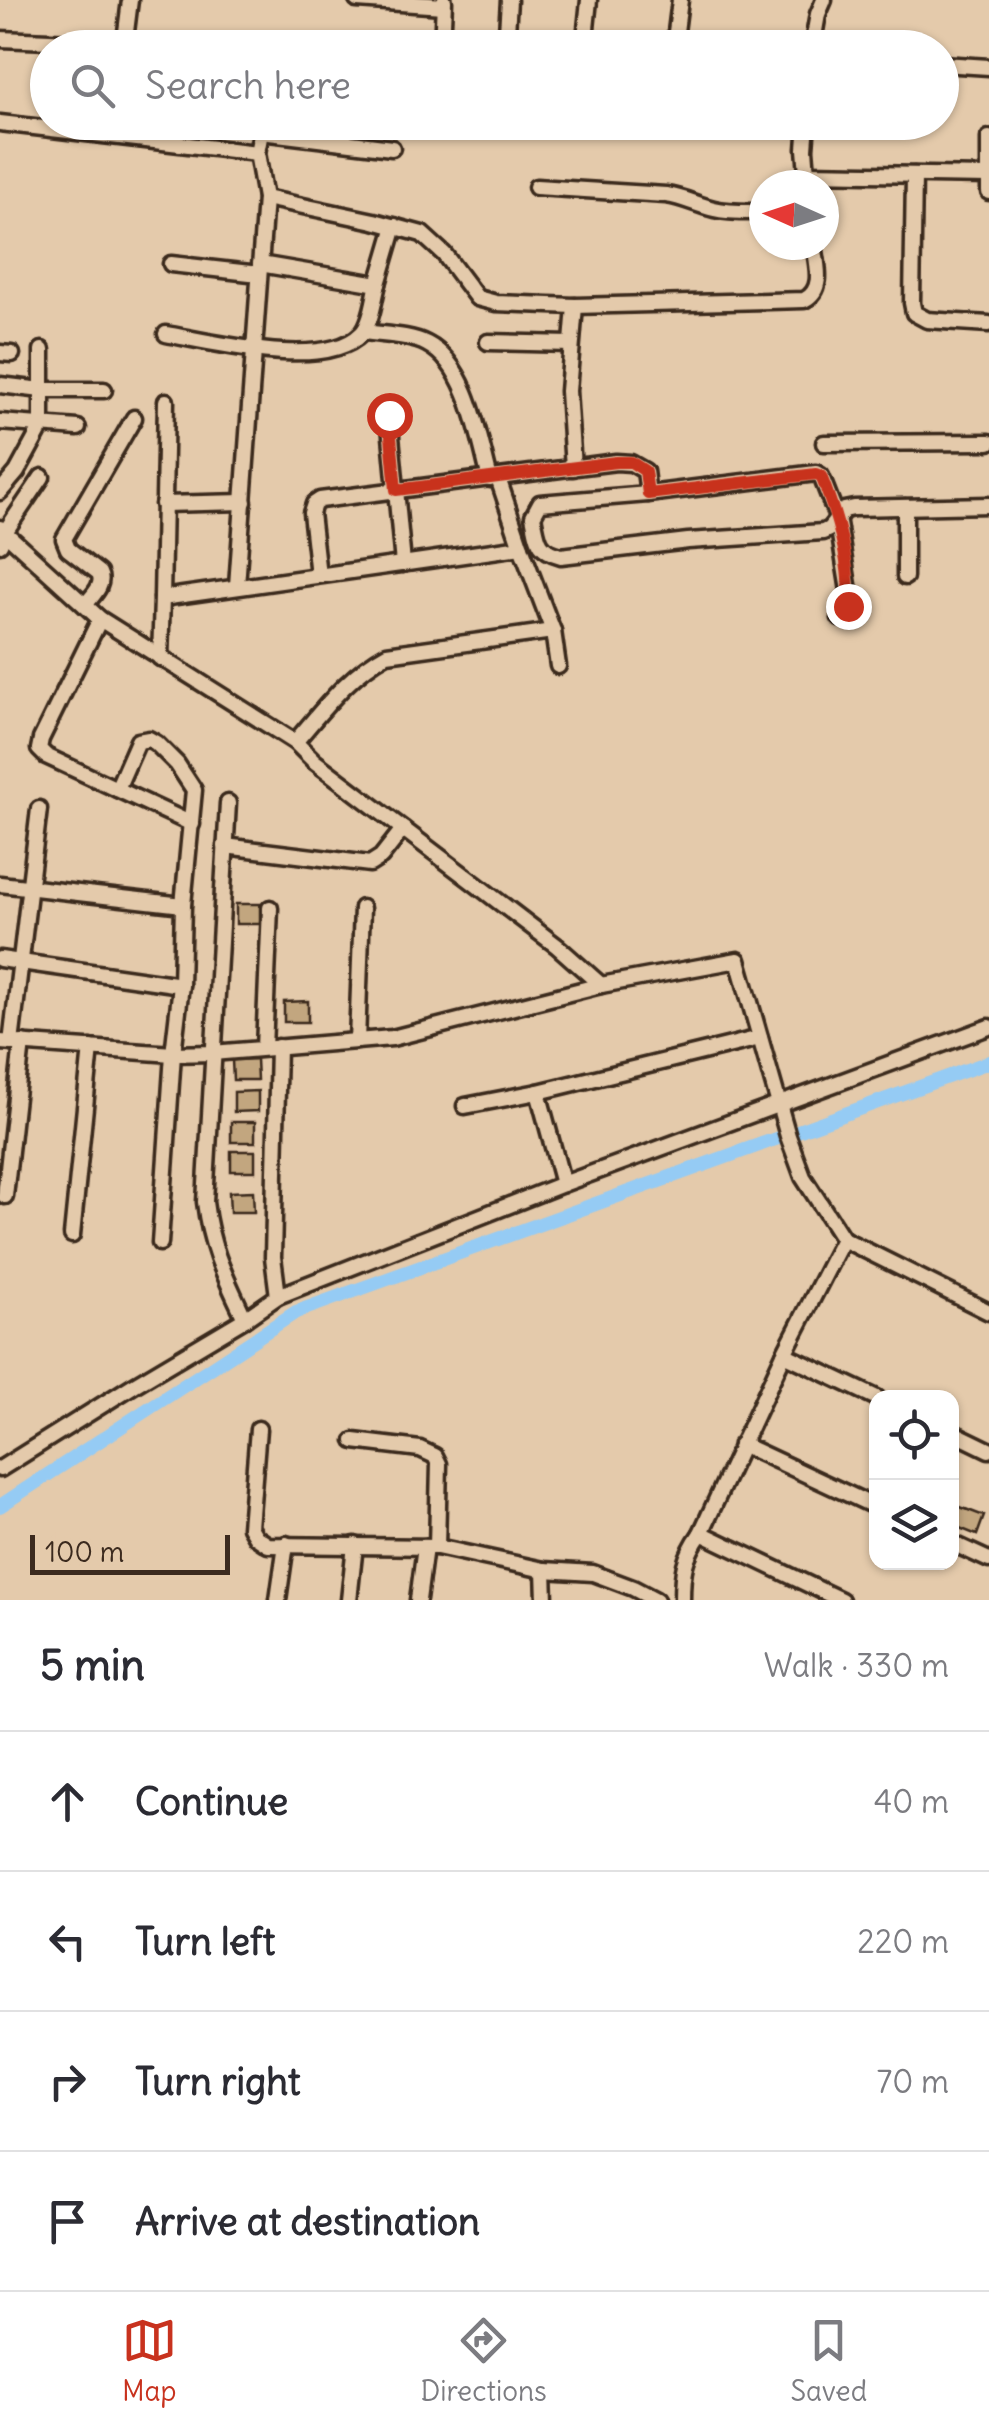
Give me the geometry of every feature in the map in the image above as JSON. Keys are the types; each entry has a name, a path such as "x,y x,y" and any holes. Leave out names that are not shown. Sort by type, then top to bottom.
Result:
{"street":[{"path":"126,30 130,0"},
{"path":"357,0 443,3 442,30"},
{"path":"508,30 510,0"},
{"path":"586,30 589,0"},
{"path":"676,30 680,0"},
{"path":"815,30 824,0"},
{"path":"0,39 30,41"},
{"path":"959,65 989,66"},
{"path":"0,123 30,125"},
{"path":"989,138 989,192"},
{"path":"177,140 257,154"},
{"path":"238,586 265,198 257,154 260,140"},
{"path":"342,140 392,148"},
{"path":"807,140 807,170"},
{"path":"914,175 914,314 927,320 989,324"},
{"path":"839,178 988,176"},
{"path":"536,188 666,195 716,210 749,212"},
{"path":"265,198 422,234 444,254 477,298 496,303 575,306 808,299 817,288 815,260"},
{"path":"166,334 254,349 314,353 352,342 365,332 396,226"},
{"path":"171,264 260,269 378,284"},
{"path":"573,468 568,410 575,306"},
{"path":"365,332 423,342 442,353 459,378 553,631 558,666"},
{"path":"488,342 571,344"},
{"path":"0,492 17,472 42,426 42,350"},
{"path":"0,385 104,390"},
{"path":"160,658 166,401"},
{"path":"389,415 403,564"},
{"path":"86,605 102,578 100,572 68,549 64,539 134,418"},
{"path":"0,422 78,428"},
{"path":"824,443 989,442"},
{"path":"318,575 310,512 320,500 616,462 638,465 645,471 648,494"},
{"path":"840,618 848,606 849,591 837,517 821,476 816,474 540,503 533,516 540,544 548,553 561,556 688,541 823,532 829,529 837,517 844,510 854,508 989,505"},
{"path":"42,477 2,534 100,619 295,742 314,761 557,946 601,985"},
{"path":"163,504 244,502"},
{"path":"905,507 906,576"},
{"path":"162,598 521,547"},
{"path":"100,619 39,748 46,756 192,824"},
{"path":"295,742 352,677 386,654 553,631"},
{"path":"117,790 138,742 149,740 178,764 194,790 160,1243"},
{"path":"228,803 205,1202 215,1255 244,1319"},
{"path":"5,1196 11,1043 39,810"},
{"path":"225,846 370,864 403,829"},
{"path":"0,884 184,905"},
{"path":"270,908 273,1257 278,1296"},
{"path":"356,1041 362,908"},
{"path":"0,959 180,984"},
{"path":"11,1043 173,1054 392,1038 601,985 738,960 778,1108 803,1177 843,1239 989,1312"},
{"path":"0,1469 278,1296 563,1184 778,1108 989,1027"},
{"path":"464,1106 760,1038"},
{"path":"72,1235 91,1048"},
{"path":"538,1092 563,1184"},
{"path":"682,1600 684,1564 689,1550 843,1239"},
{"path":"784,1354 869,1394"},
{"path":"258,1429 250,1527 256,1538 268,1545 431,1547 544,1570 594,1572 656,1600"},
{"path":"959,1435 989,1450"},
{"path":"354,1441 420,1449 435,1456 439,1464 431,1547 418,1600"},
{"path":"742,1444 869,1505"},
{"path":"700,1532 842,1600"},
{"path":"278,1600 286,1544"},
{"path":"349,1600 355,1545"},
{"path":"959,1546 989,1560"},
{"path":"544,1570 544,1600"}],"building":[{"path":"236,904 260,904 260,924 236,924"},
{"path":"308,1001 308,1022 284,1022 284,1002"},
{"path":"256,1059 257,1080 233,1080 232,1060"},
{"path":"258,1091 258,1111 234,1112 234,1092"},
{"path":"231,1122 255,1122 255,1142 231,1142"},
{"path":"231,1151 255,1151 255,1171 231,1171"},
{"path":"253,1191 254,1212 230,1212 229,1192"},
{"path":"959,1507 984,1516 977,1535 959,1528"}],"waterway":[{"path":"0,1506 296,1312 989,1062"}],"route":[{"path":"389,415 396,490 616,462 631,462 645,471 648,494 808,474 821,476 837,517 848,606"}]}
